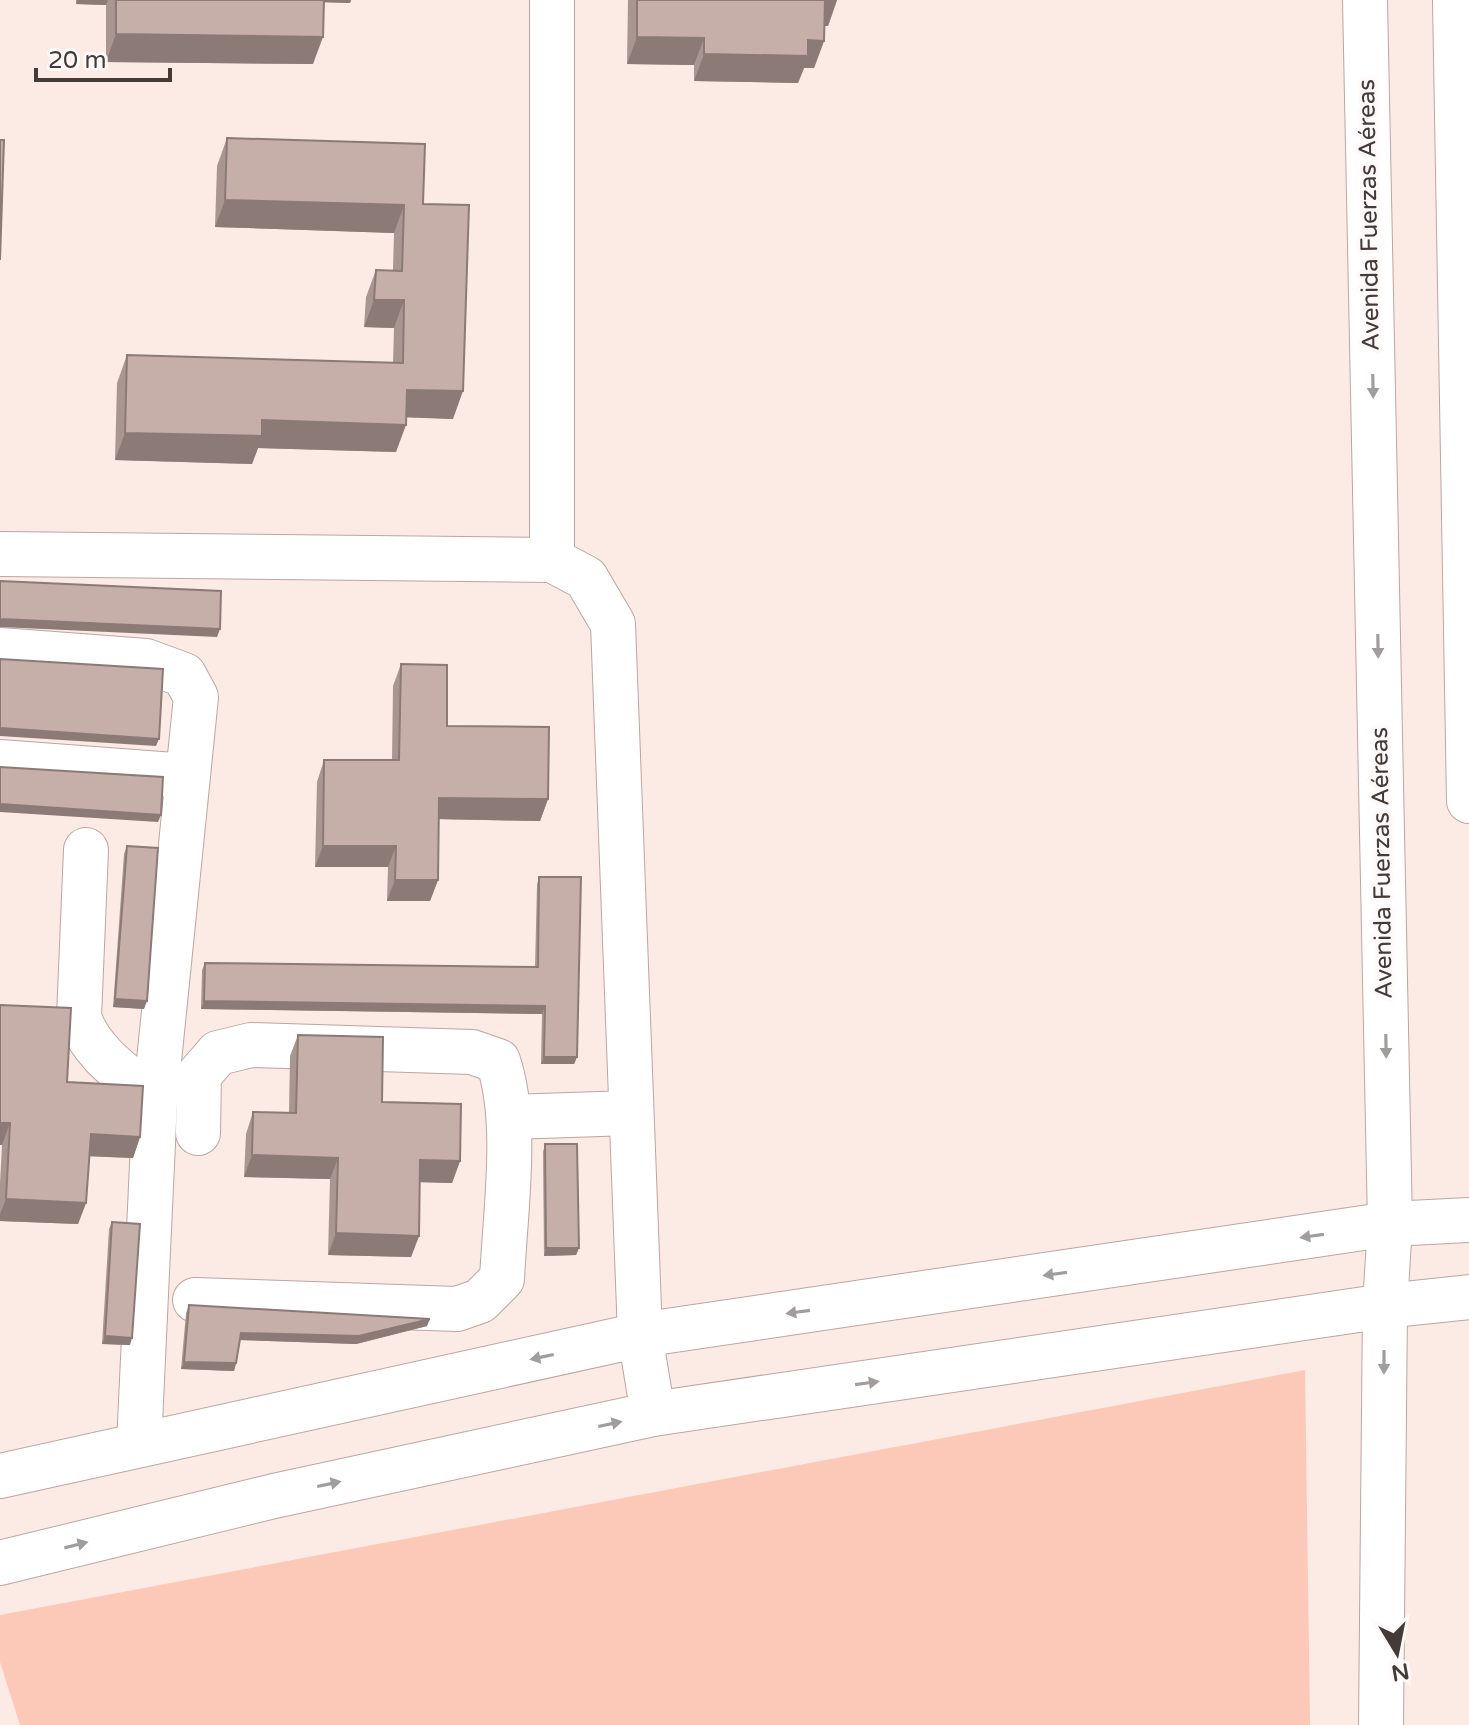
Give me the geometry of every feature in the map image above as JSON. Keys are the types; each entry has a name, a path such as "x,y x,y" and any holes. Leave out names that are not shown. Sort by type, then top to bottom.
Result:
{"street":[{"path":"552,0 552,560"},
{"name":"Avenida Fuerzas Aéreas","path":"1365,0 1390,1224 1385,1306 1381,1725"},
{"path":"1455,0 1469,801"},
{"path":"0,554 552,560 586,578 613,624 640,1335 653,1414"},
{"path":"0,650 146,661 184,675 196,697 155,1100 139,1445"},
{"path":"0,762 187,776"},
{"path":"86,850 79,1017 84,1034 98,1051 155,1100"},
{"path":"195,1300 457,1309 480,1301 502,1279 509,1117 506,1083 498,1061 472,1052 251,1045 218,1053 199,1075 198,1133"},
{"path":"509,1117 631,1113"},
{"path":"0,1476 640,1335 1390,1224 1469,1220"},
{"path":"0,1563 274,1496 653,1414 1385,1306 1469,1297"}],"shaded area":[{"path":"1305,1370 1310,1725 20,1725 0,1662 0,1615"}],"building":[{"path":"116,0 324,0 323,37 116,34"},
{"path":"637,0 825,0 824,41 808,40 808,56 704,54 704,38 637,37"},
{"path":"227,138 425,144 423,204 469,205 463,391 407,390 406,425 262,420 262,436 125,433 127,355 403,363 404,300 374,300 376,270 402,271 404,205 225,200"},
{"path":"0,140 4,140 0,260"},
{"path":"0,581 221,591 220,629 0,619"},
{"path":"0,659 163,669 159,739 0,728"},
{"path":"401,664 447,665 447,726 549,727 548,799 439,798 438,880 395,880 396,846 323,846 324,760 399,760"},
{"path":"0,767 163,777 161,815 0,804"},
{"path":"127,846 158,848 147,1001 115,999"},
{"path":"539,877 581,877 577,1057 544,1057 545,1006 204,1001 205,963 538,967"},
{"path":"0,1005 71,1008 67,1082 143,1086 140,1137 91,1134 86,1203 6,1199 10,1123 0,1123"},
{"path":"298,1035 383,1037 382,1102 461,1104 460,1161 420,1160 419,1236 336,1233 338,1158 252,1155 253,1112 296,1113"},
{"path":"545,1144 577,1144 579,1248 546,1248"},
{"path":"112,1222 140,1224 132,1338 105,1336"},
{"path":"189,1305 430,1319 359,1336 241,1333 236,1363 184,1362"}]}
